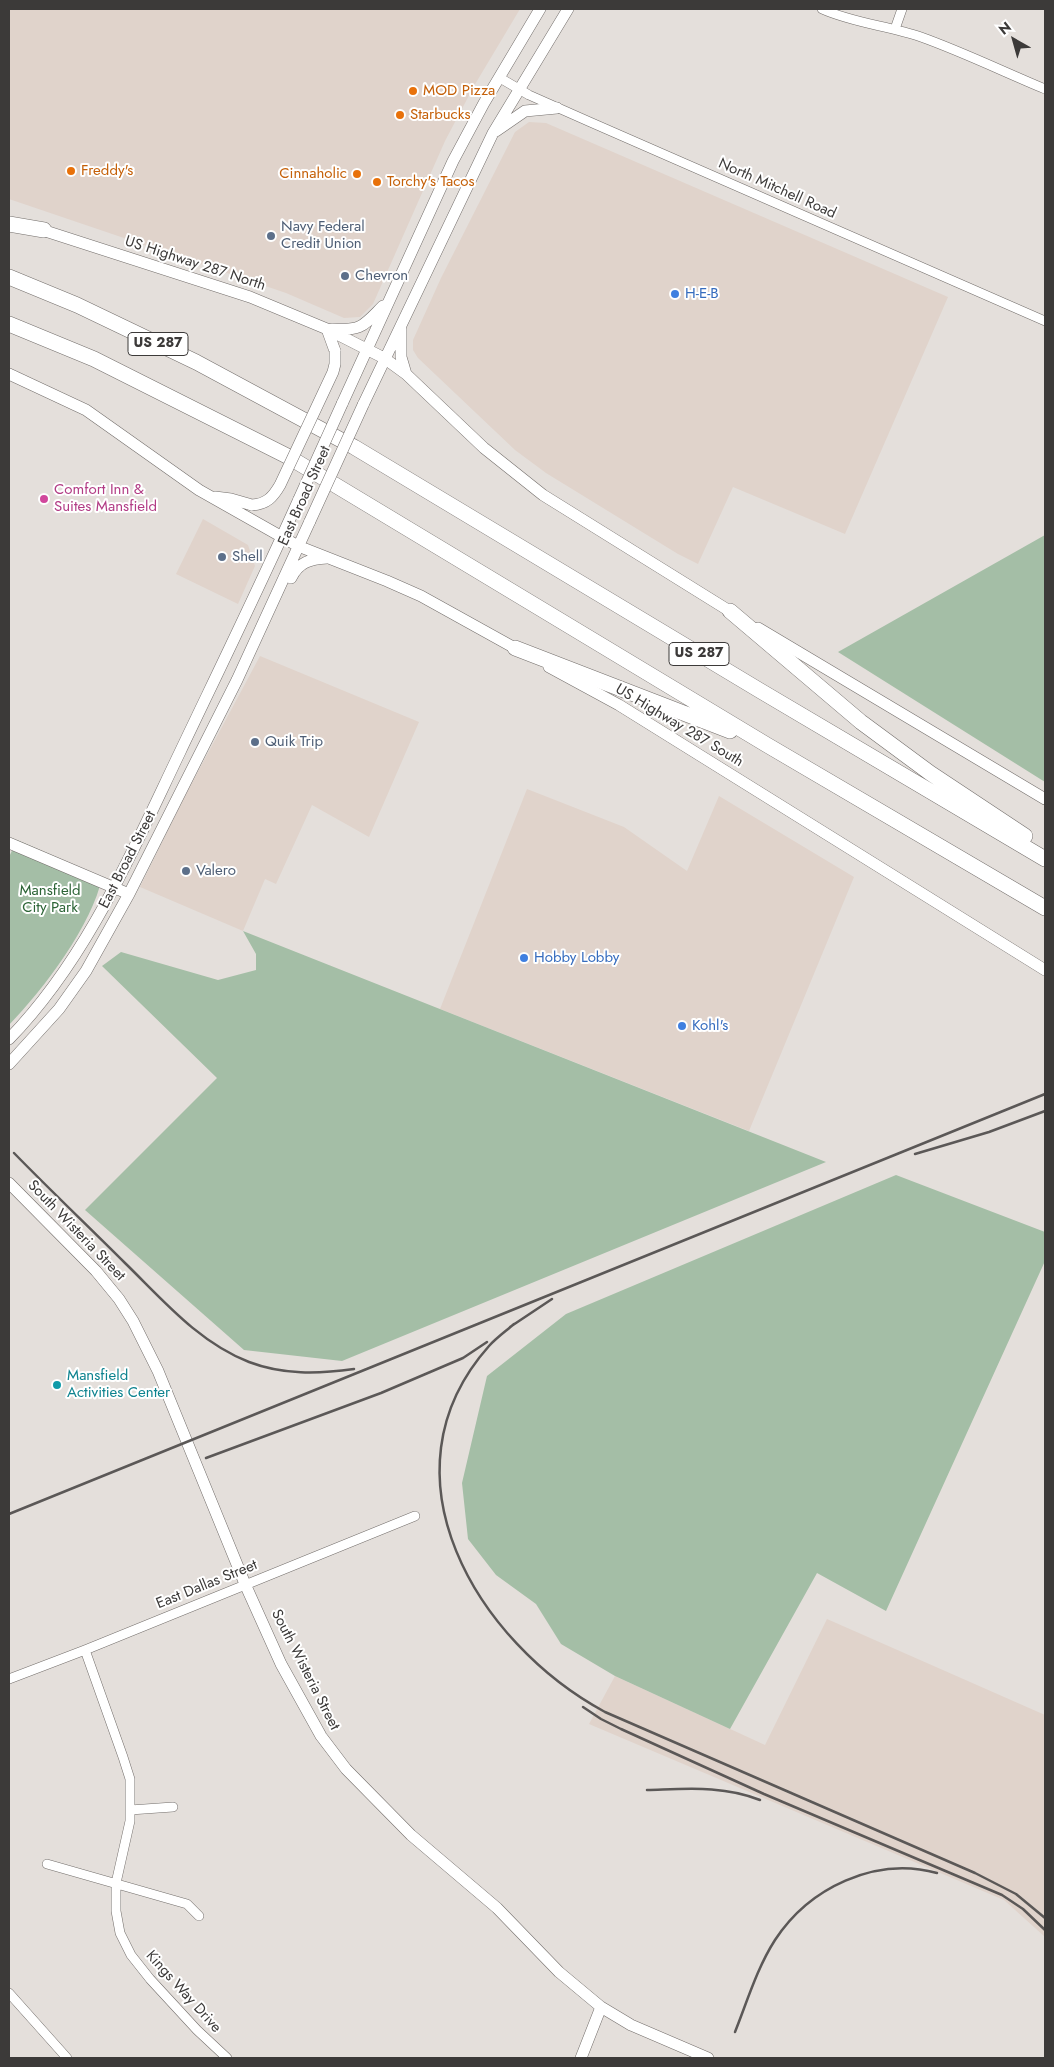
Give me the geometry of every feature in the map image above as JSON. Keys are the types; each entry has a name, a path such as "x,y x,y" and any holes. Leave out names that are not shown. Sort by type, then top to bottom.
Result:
{"highway":[{"path":"9,224 44,230"},
{"name":"US 287","path":"9,277 76,305 196,362 354,447 1045,859"},
{"name":"US 287","path":"9,324 94,359 287,456 767,745 1045,908"},
{"path":"730,611 861,722 930,773 1045,850"},
{"path":"515,648 767,745"}],"main road":[{"name":"East Broad Street","path":"9,1039 30,1018 74,959 113,887 153,809 282,537 387,302 453,161 484,103 540,9"},
{"name":"East Broad Street","path":"9,1064 59,1010 86,971 129,894 237,680 384,358 493,133 568,9"},
{"path":"493,133 525,111 557,108"},
{"name":"US Highway 287 North","path":"9,218 250,297 327,329 367,350"},
{"path":"210,497 231,499 252,505 265,502 273,496 280,485 336,364 335,351 327,329 350,330 358,328 366,324 387,302"},
{"path":"402,324 401,357 406,374"},
{"path":"367,350 384,358 406,374 484,448 512,472 544,495 730,611 1045,799"},
{"path":"9,374 86,410 210,497 282,537"},
{"name":"US Highway 287 South","path":"282,537 298,546 421,596 620,706 1045,970"},
{"path":"278,592 300,564 315,559 328,558"},
{"path":"218,671 237,680"},
{"path":"153,809 168,816"},
{"path":"9,843 129,894"},
{"path":"74,959 86,971"},
{"path":"30,1018 42,1030"},
{"name":"South Wisteria Street","path":"9,1183 96,1271 119,1299 133,1321 158,1371 245,1584 296,1692 321,1736 346,1769 411,1835 497,1908 559,1972 601,2007 631,2025 708,2058"},
{"path":"581,2058 601,2007"}],"street":[{"path":"895,29 902,9"},
{"path":"827,10 845,18 895,29 923,38 1045,89"},
{"name":"North Mitchell Road","path":"500,78 557,108 1045,321"},
{"name":"East Dallas Street","path":"9,1679 415,1516"},
{"name":"Kings Way Drive","path":"85,1650 130,1779 130,1821 116,1883 116,1911 120,1933 131,1955 150,1980 227,2058"},
{"path":"130,1810 173,1807"},
{"path":"47,1864 187,1904 199,1916"},
{"path":"9,1993 67,2058"}],"shaded area":[{"path":"9,9 520,9 474,86 445,141 373,304 360,317 344,318 286,293 9,199"},
{"path":"529,122 546,123 948,297 845,534 733,487 698,564 678,554 546,473 515,450 418,358 413,350 413,340 441,278 515,132"},
{"path":"203,519 248,545 255,566 238,604 176,574"},
{"path":"260,656 419,722 369,837 312,805 276,884 265,879 243,931 140,887 186,794"},
{"path":"527,789 624,827 687,871 719,796 854,877 749,1131 440,1009"},
{"path":"827,1619 1045,1715 1045,1937 1004,1900 589,1724 615,1676 765,1745"}],"green space":[{"path":"1045,535 1045,782 838,652"},
{"name":"Mansfield City Park","path":"17,840 102,877 97,895 88,915 65,956 37,994 9,1025 9,857"},
{"path":"243,931 826,1162 342,1361 244,1350 85,1210 217,1078 102,966 121,952 218,980 256,970 256,954"},
{"path":"896,1175 1045,1232 1045,1261 886,1611 817,1573 730,1729 615,1676 561,1644 536,1604 496,1575 468,1539 462,1483 487,1376 566,1314"}],"railway":[{"path":"9,1514 1045,1094"},
{"path":"915,1154 989,1132 1045,1111"},
{"path":"14,1153 167,1305 197,1332 213,1343 249,1362 275,1369 301,1372 354,1369"},
{"path":"510,1327 552,1299"},
{"path":"514,1324 489,1346 456,1396 441,1447 442,1500 456,1551 482,1600 517,1644 559,1682 605,1712 975,1873 1016,1894 1045,1918"},
{"path":"206,1458 381,1393 463,1358 487,1342"},
{"path":"583,1707 621,1729 764,1794 1002,1895 1023,1909 1045,1930"},
{"path":"647,1790 718,1790 746,1795 760,1800"},
{"path":"735,2032 758,1974 775,1940 789,1921 806,1905 825,1891 867,1873 890,1869 914,1869 937,1873"}],"place":[{"name":"MOD Pizza","path":"413,91"},
{"name":"Starbucks","path":"400,115"},
{"name":"Freddy's","path":"71,171"},
{"name":"Cinnaholic","path":"357,174"},
{"name":"Torchy's Tacos","path":"377,182"},
{"name":"Navy Federal Credit Union","path":"271,236"},
{"name":"Chevron","path":"345,276"},
{"name":"H-E-B","path":"675,294"},
{"name":"Comfort Inn & Suites Mansfield","path":"44,499"},
{"name":"Shell","path":"222,557"},
{"name":"Quik Trip","path":"255,742"},
{"name":"Valero","path":"186,871"},
{"name":"Hobby Lobby","path":"524,958"},
{"name":"Kohl's","path":"682,1026"},
{"name":"Mansfield Activities Center","path":"57,1385"}]}
